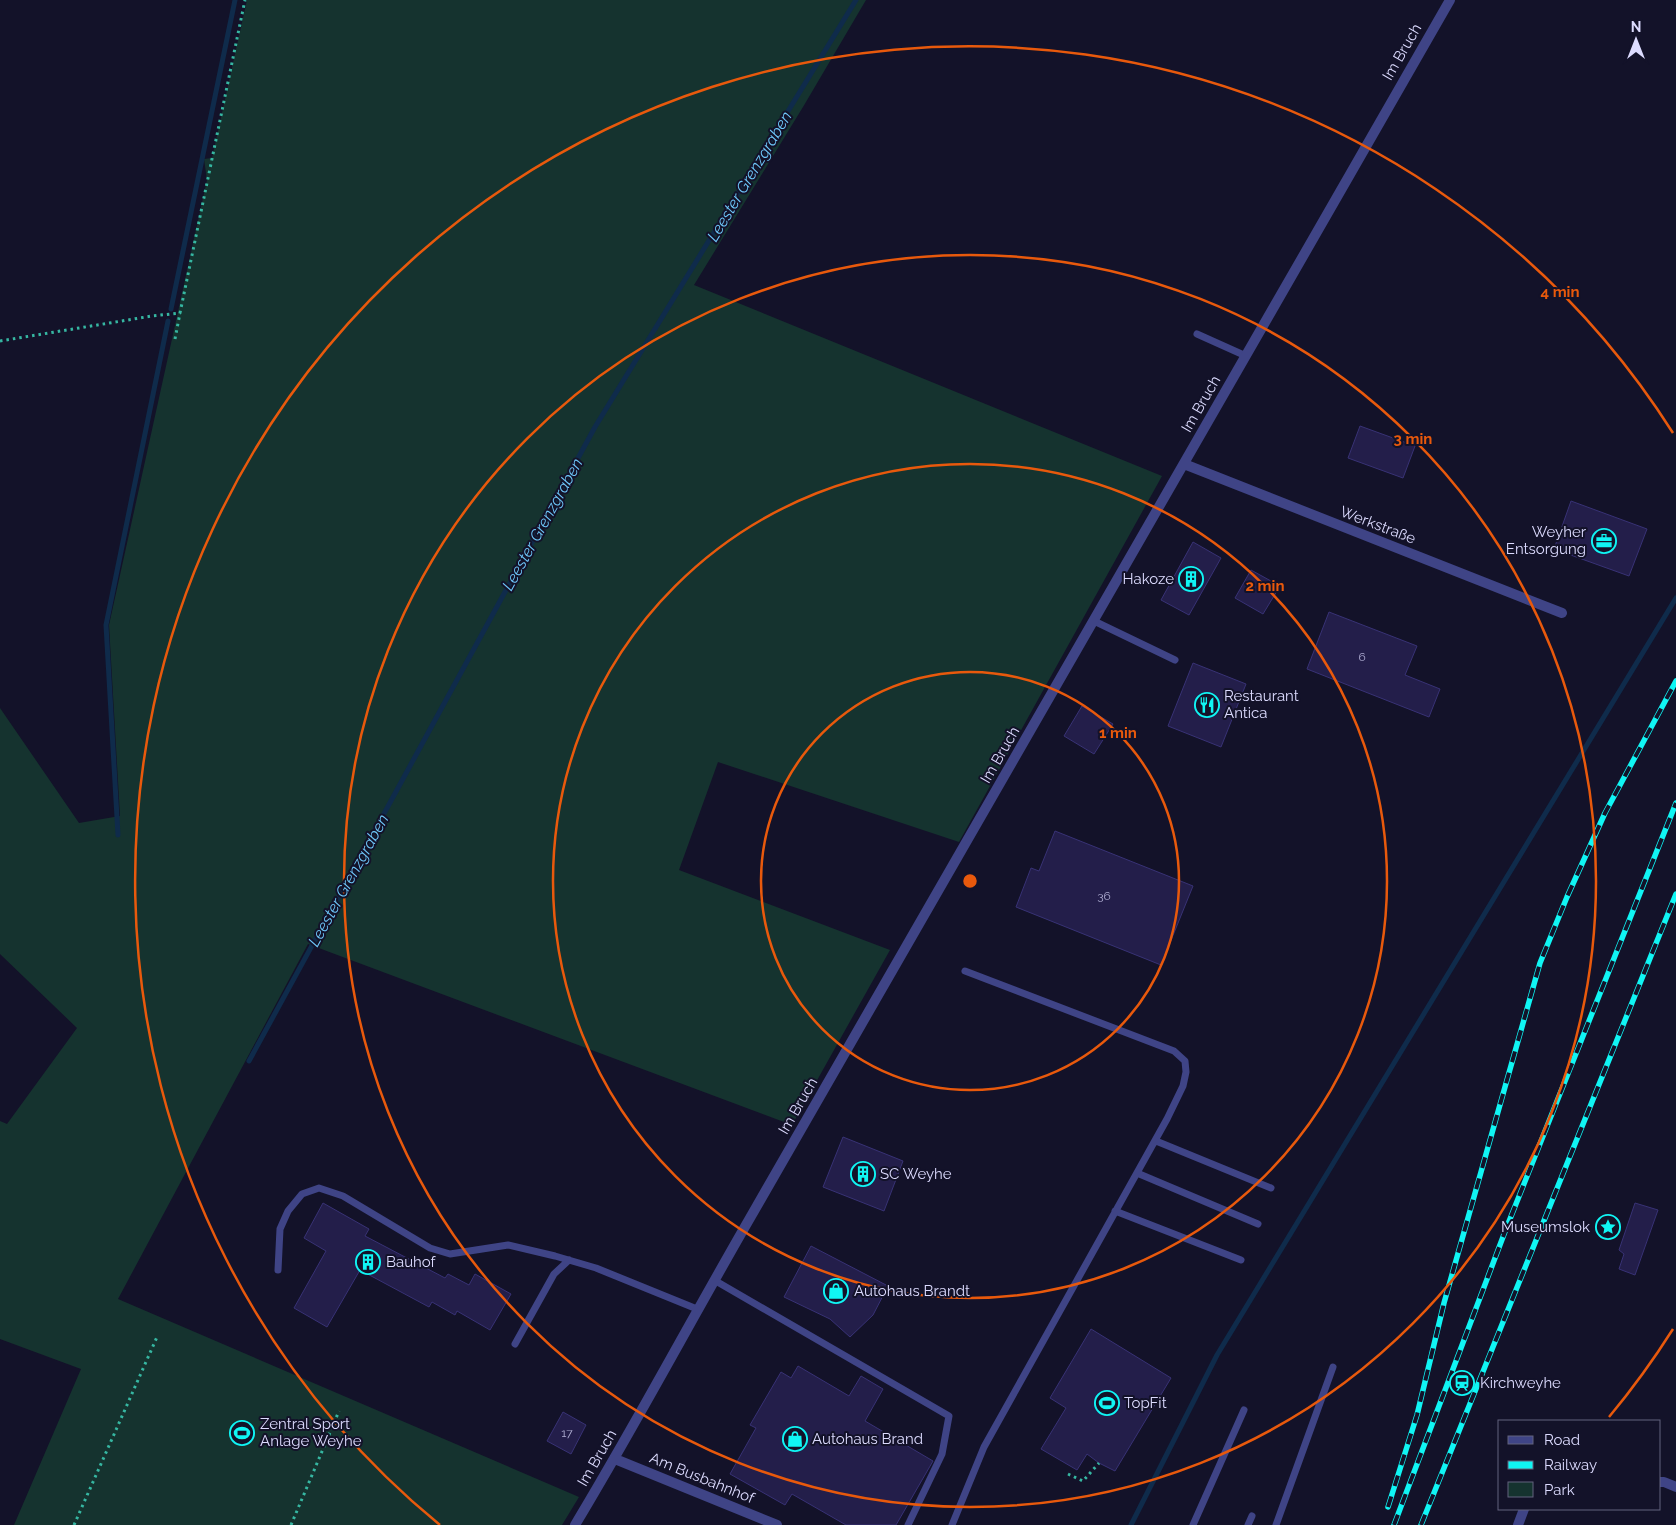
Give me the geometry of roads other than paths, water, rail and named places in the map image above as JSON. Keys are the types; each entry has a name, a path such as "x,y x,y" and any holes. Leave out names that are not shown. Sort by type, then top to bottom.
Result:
{"street":[{"name":"Im Bruch","path":"575,1525 615,1459 697,1309 902,957 1450,0"},
{"name":"Werkstraße","path":"1184,464 1562,613"},
{"name":"Am Busbahnhof","path":"615,1459 777,1525"},
{"path":"1661,1482 1676,1487"},
{"path":"1518,1525 1524,1510"}],"lane":[{"path":"1197,334 1246,356"},
{"path":"1094,622 1175,660"},
{"path":"952,1525 984,1447 1156,1141 1183,1086 1186,1072 1185,1061 1174,1051 965,971"},
{"path":"1156,1141 1272,1188"},
{"path":"1138,1173 1258,1224"},
{"path":"278,1270 280,1229 288,1212 302,1194 319,1188 343,1196 430,1248 450,1254 508,1245 596,1268 697,1309"},
{"path":"1115,1211 1241,1260"},
{"path":"515,1344 554,1274 569,1260"},
{"path":"714,1280 949,1416 942,1454 908,1525"},
{"path":"1276,1525 1334,1367"},
{"path":"1192,1525 1244,1410"},
{"path":"1248,1525 1252,1516"}],"waterway":[{"path":"171,309 235,0"},
{"name":"Leester Grenzgraben","path":"249,1061 595,427 856,0"},
{"path":"118,835 106,625 168,321"},
{"path":"1131,1525 1217,1355 1676,598"}],"railway":[{"path":"1388,1507 1417,1415 1444,1303 1540,963 1605,813 1676,681"},
{"path":"1394,1525 1506,1229 1676,803"},
{"path":"1421,1525 1676,894"}],"place":[{"name":"Weyher Entsorgung","path":"1604,541"},
{"name":"Hakoze","path":"1191,579"},
{"name":"Restaurant Antica","path":"1207,705"},
{"name":"SC Weyhe","path":"863,1174"},
{"name":"Museumslok","path":"1608,1227"},
{"name":"Bauhof","path":"368,1262"},
{"name":"Autohaus Brandt","path":"836,1291"},
{"name":"Kirchweyhe","path":"1462,1383"},
{"name":"TopFit","path":"1107,1403"},
{"name":"Zentral Sport Anlage Weyhe","path":"242,1433"},
{"name":"Autohaus Brand","path":"795,1439"}]}
